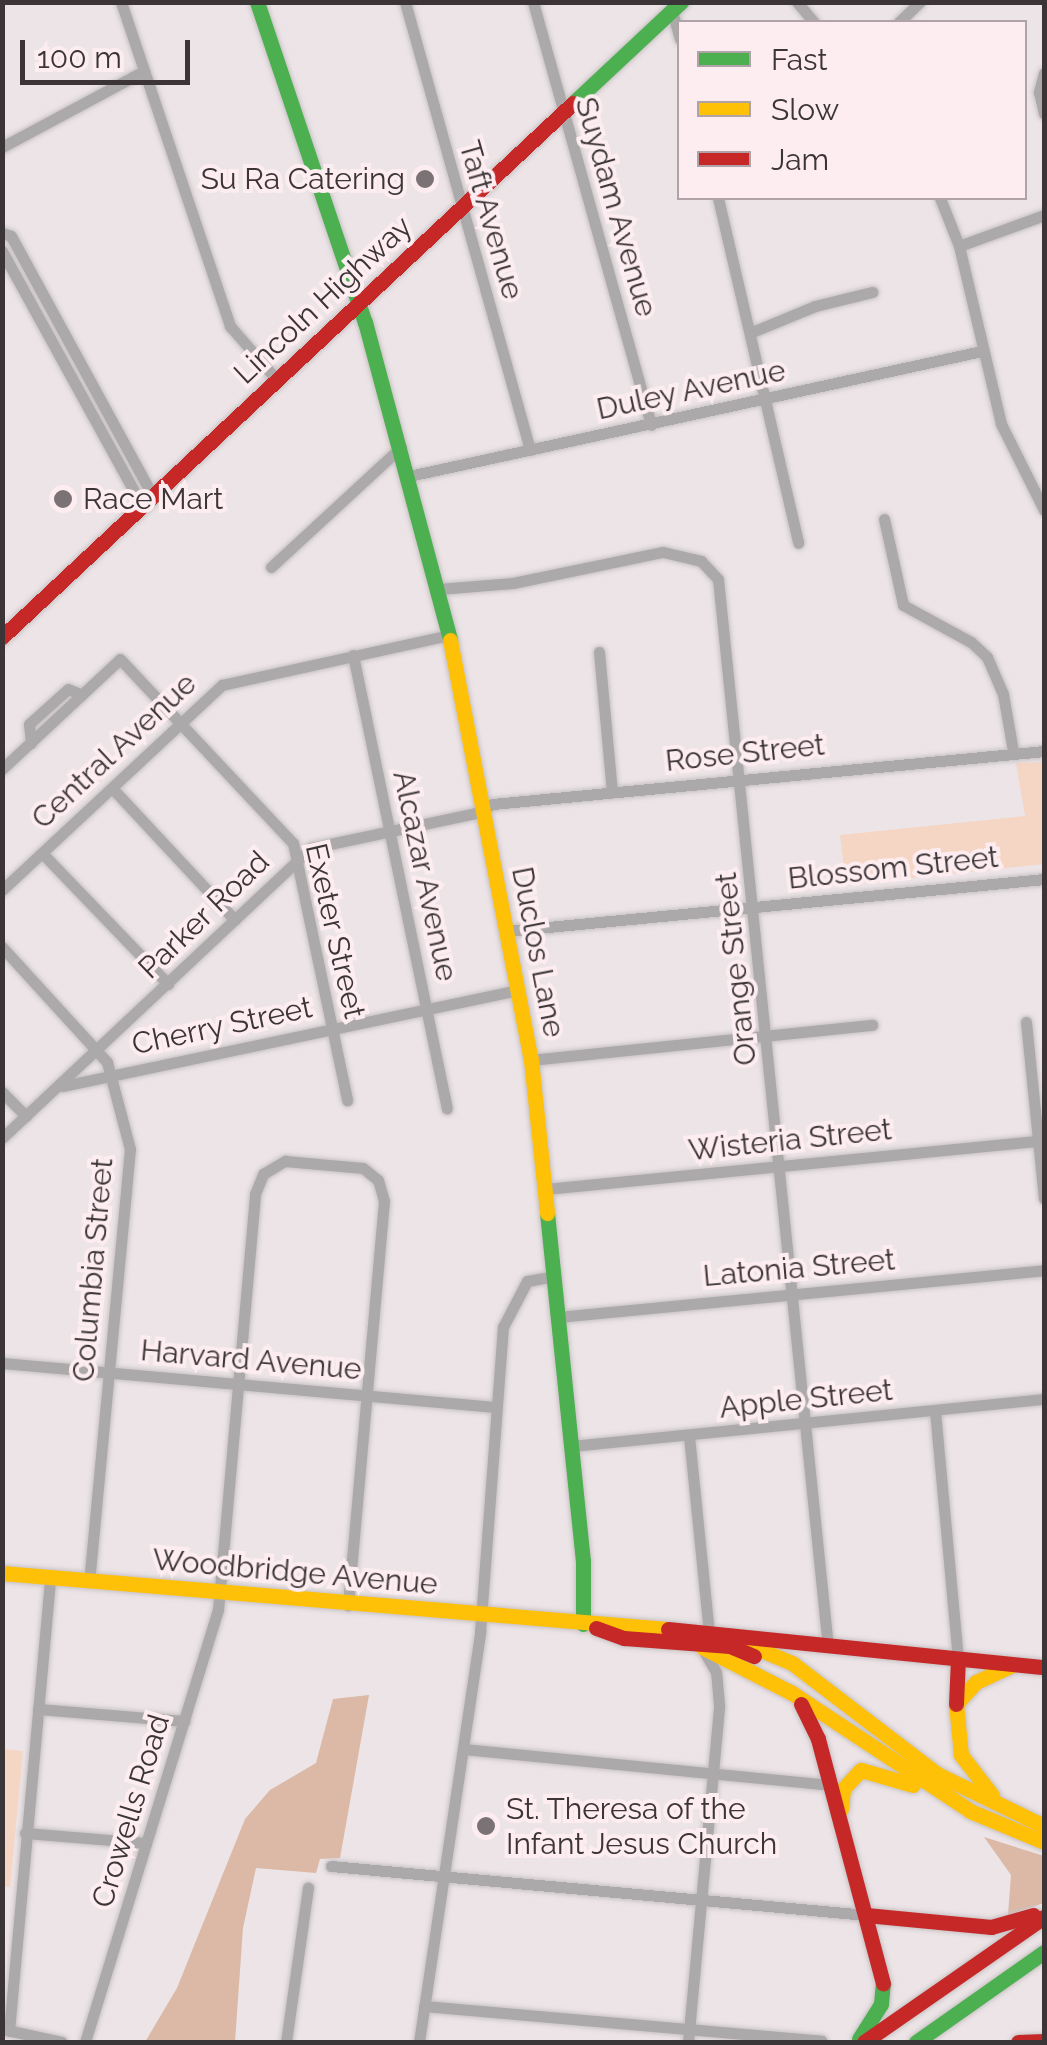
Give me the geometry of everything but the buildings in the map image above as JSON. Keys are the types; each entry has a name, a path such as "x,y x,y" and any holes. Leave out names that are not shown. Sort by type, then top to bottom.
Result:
{"main road":[{"name":"Duclos Lane","path":"257,2 358,304 409,476 448,634 531,1060 572,1446 583,1624"},
{"name":"Lincoln Highway","path":"2,637 676,7"},
{"name":"Woodbridge Avenue","path":"2,1573 583,1624 624,1638 828,1647 1044,1667"},
{"path":"706,1640 792,1663 937,1774 1044,1826"},
{"path":"706,1640 970,1811"},
{"name":"Woodbridge Avenue","path":"792,1663 828,1647"},
{"path":"958,1659 956,1741 964,1763 1014,1813"},
{"path":"956,1704 976,1682 1014,1664"},
{"path":"792,1693 814,1726 883,1982 875,2016 855,2042"},
{"path":"842,1823 843,1789 866,1769 1044,1842"},
{"path":"866,1916 991,1927 1044,1914"},
{"path":"864,2042 1044,1914"},
{"path":"916,2042 1044,1952"},
{"path":"1018,2042 1044,2040"}],"street":[{"path":"121,2 230,326 276,380"},
{"name":"Taft Avenue","path":"405,2 530,450"},
{"name":"Suydam Avenue","path":"533,2 651,424"},
{"path":"901,20 920,2"},
{"path":"2,148 144,71"},
{"path":"1044,74 1039,100 1044,113"},
{"path":"719,200 768,400 798,543"},
{"path":"941,200 959,246 1001,424 1044,510"},
{"path":"959,246 1044,214"},
{"path":"2,233 11,236 79,360 148,501"},
{"path":"2,251 66,368 148,501"},
{"path":"752,332 815,306 872,292"},
{"name":"Duley Avenue","path":"409,476 982,350"},
{"path":"66,368 79,360"},
{"path":"271,567 401,447"},
{"path":"884,520 903,604 971,642 987,658 1003,694 1013,751"},
{"name":"Orange Street","path":"438,589 513,583 663,552 701,561 722,592 828,1647"},
{"name":"Central Avenue","path":"2,890 229,681 448,634"},
{"path":"599,652 612,791"},
{"name":"Alcazar Avenue","path":"353,655 446,1108"},
{"name":"Exeter Street","path":"2,770 120,659 294,843 348,1100"},
{"name":"Rose Street","path":"483,809 612,791 1044,751"},
{"path":"112,788 235,920"},
{"name":"Parker Road","path":"2,1138 315,847 483,809"},
{"path":"42,853 168,984"},
{"name":"Blossom Street","path":"507,931 1044,879"},
{"name":"Columbia Street","path":"2,947 98,1050 114,1074 132,1176 108,1372 89,1581"},
{"name":"Cherry Street","path":"54,1090 114,1074 518,990"},
{"path":"1026,1022 1044,1198"},
{"path":"531,1060 872,1026"},
{"path":"2,1092 26,1116"},
{"name":"Wisteria Street","path":"546,1189 1039,1141"},
{"name":"Crowells Road","path":"85,2042 220,1593 258,1184 276,1163 362,1168 382,1187 367,1396"},
{"name":"Latonia Street","path":"558,1316 1044,1270"},
{"path":"418,2042 464,1749 480,1616 495,1407 512,1301 527,1281 554,1276"},
{"name":"Harvard Avenue","path":"2,1363 495,1407"},
{"path":"348,1605 367,1396"},
{"name":"Apple Street","path":"572,1446 1044,1399"},
{"path":"936,1411 958,1659"},
{"path":"688,2036 719,1686 706,1640 689,1436"},
{"path":"50,1578 6,2030 62,2042"},
{"path":"38,1709 184,1721"},
{"path":"464,1749 828,1785"},
{"path":"25,1832 146,1843"},
{"path":"331,1866 866,1916"},
{"path":"286,2042 308,1888"},
{"path":"424,2006 688,2036 821,2042"}],"shaded area":[{"path":"1044,762 1044,864 846,885 840,835 1025,816 1016,763"},
{"path":"369,1695 340,1858 320,1859 316,1873 256,1868 243,1928 235,2042 145,2042 177,1988 245,1819 270,1790 316,1763 333,1699"},
{"path":"3,1749 23,1751 10,1887 3,1886"},
{"path":"984,1837 1044,1856 1044,1903 1008,1915 1011,1875"}],"traffic: fast":[{"path":"257,2 365,322 450,640"},
{"path":"573,103 681,2"},
{"path":"547,1213 583,1561 583,1624"},
{"path":"916,2042 1044,1952"},
{"path":"859,2039 881,2004 883,1983"}],"traffic: slow":[{"path":"450,640 531,1060 547,1213"},
{"path":"2,1573 668,1629"},
{"path":"747,1644 792,1663 937,1774 1044,1826"},
{"path":"702,1647 792,1693 970,1811 1044,1842"},
{"path":"992,1795 961,1755 956,1704 976,1682 1011,1666"},
{"path":"841,1809 843,1789 861,1770 913,1785"}],"traffic: jam":[{"path":"2,637 573,103"},
{"path":"596,1628 624,1638 730,1646 754,1656"},
{"path":"668,1629 1044,1667"},
{"path":"956,1704 958,1659"},
{"path":"801,1704 818,1739 883,1983"},
{"path":"866,1915 991,1927 1033,1915"},
{"path":"864,2042 1044,1917"},
{"path":"1018,2042 1044,2041"}],"place":[{"name":"Su Ra Catering","path":"425,179"},
{"name":"Race Mart","path":"63,499"},
{"name":"St. Theresa of the Infant Jesus Church","path":"486,1826"}]}
